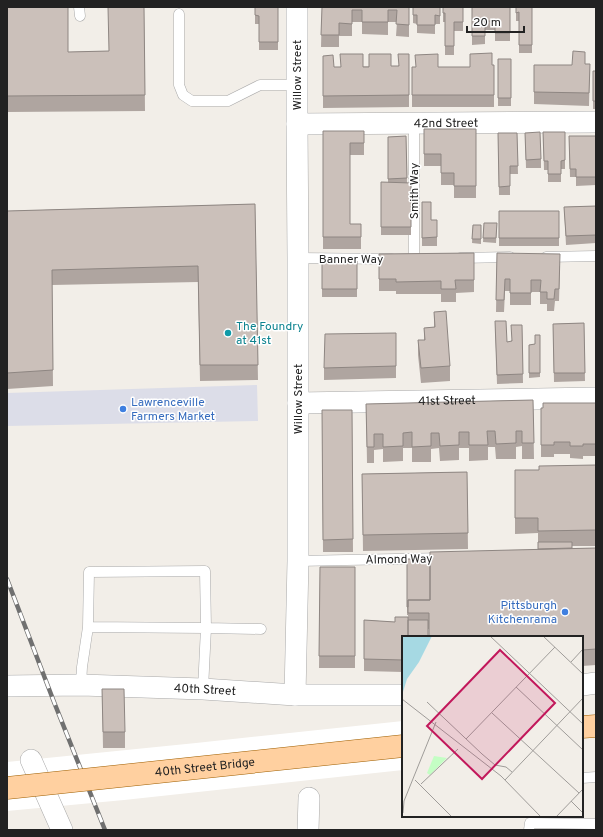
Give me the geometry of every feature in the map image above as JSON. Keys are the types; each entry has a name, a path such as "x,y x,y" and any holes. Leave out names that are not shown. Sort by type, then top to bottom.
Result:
{"main road":[{"path":"583,727 596,726"},
{"name":"40th Street Bridge","path":"7,788 402,746"}],"street":[{"name":"Willow Street","path":"295,695 298,561 298,7"},
{"name":"42nd Street","path":"297,124 596,122"},
{"name":"41st Street","path":"298,403 596,398"},
{"path":"583,685 596,684"},
{"name":"40th Street","path":"7,686 81,685 203,689 295,695 402,695"},
{"path":"31,760 62,830"},
{"path":"308,830 309,798"}],"lane":[{"path":"179,14 179,85 183,95 192,102 228,100 260,85 297,86"},
{"name":"Smith Way","path":"410,259 414,123"},
{"path":"533,257 596,256"},
{"path":"454,258 517,257"},
{"name":"Banner Way","path":"298,258 410,259"},
{"name":"Almond Way","path":"298,561 455,558"},
{"path":"81,685 88,627 88,572 205,571 206,628 203,689"},
{"path":"88,627 261,629"},
{"path":"583,778 596,777"},
{"path":"529,830 530,823 596,824"}],"shaded area":[{"path":"257,385 258,421 7,426 7,393"}],"pier":[{"path":"402,721 402,770 7,811 7,762"}],"building":[{"path":"7,7 68,7 68,52 109,51 108,7 144,7 145,95 7,96"},
{"path":"255,7 278,7 278,42 259,42 259,16 255,15"},
{"path":"322,7 409,7 409,25 396,24 397,10 388,10 388,22 362,22 362,10 352,10 352,24 339,23 339,35 321,35"},
{"path":"413,7 440,7 440,16 435,15 435,25 417,25 417,15 413,15"},
{"path":"443,7 463,7 463,22 454,22 454,46 445,46 445,13 443,13"},
{"path":"472,7 510,7 510,33 495,33 495,21 485,21 485,36 472,36"},
{"path":"516,7 532,7 532,45 519,45 519,12 516,13"},
{"path":"573,51 585,52 585,64 590,64 589,93 534,92 534,65 572,65"},
{"path":"492,53 492,65 494,65 494,95 412,95 412,67 416,67 415,55 438,54 438,67 470,67 470,54"},
{"path":"340,54 363,54 363,67 369,67 369,54 391,54 391,66 399,66 398,54 409,54 409,95 323,96 323,56 333,55 334,67 341,67"},
{"path":"498,59 511,59 511,98 498,98"},
{"path":"593,71 596,71 596,101 593,101"},
{"path":"424,129 476,129 476,186 454,186 454,173 441,173 441,154 424,154"},
{"path":"323,131 364,131 364,143 350,143 350,224 361,224 361,237 323,237"},
{"path":"540,132 541,159 526,160 525,133"},
{"path":"543,132 565,132 565,160 561,161 561,174 548,174 548,161 544,161"},
{"path":"498,133 517,133 518,166 510,166 510,186 499,187"},
{"path":"406,136 407,178 388,179 388,137"},
{"path":"569,136 596,136 596,177 576,177 576,169 570,169"},
{"path":"381,182 411,183 411,227 381,227"},
{"path":"422,202 431,202 431,220 437,220 437,237 422,238"},
{"name":"The Foundry at 41st","path":"255,204 258,365 200,365 198,266 52,270 53,370 7,373 7,211"},
{"path":"596,206 596,235 566,236 564,207"},
{"path":"499,211 559,211 559,238 499,238"},
{"path":"484,223 497,223 496,238 483,238"},
{"path":"473,225 481,225 481,239 472,239"},
{"path":"474,253 474,280 455,280 456,289 441,289 441,281 396,282 396,279 379,279 379,254"},
{"path":"497,253 560,254 559,289 555,289 554,299 547,299 547,292 540,292 541,280 531,280 531,293 510,293 510,279 505,279 504,300 496,300"},
{"path":"322,261 357,261 357,289 322,289"},
{"path":"446,311 450,366 421,368 418,340 425,340 424,328 435,327 434,312"},
{"path":"495,321 506,321 507,342 512,341 511,325 522,325 523,374 497,375"},
{"path":"584,323 585,373 554,373 553,324"},
{"path":"396,333 396,366 324,368 325,334"},
{"path":"535,335 540,335 540,373 529,373 529,345 535,344"},
{"path":"533,400 534,443 522,443 522,431 516,431 516,443 496,444 495,431 487,431 488,445 469,445 469,432 459,432 459,445 440,446 439,433 431,433 431,446 412,447 412,432 403,433 403,446 383,447 383,434 374,434 374,447 367,447 366,404"},
{"path":"543,403 596,403 596,444 570,446 570,442 554,442 554,445 541,445 541,408 543,408"},
{"path":"322,410 352,410 353,539 323,540"},
{"path":"596,465 596,530 538,531 538,518 515,518 515,470 539,470 539,466"},
{"path":"467,472 468,533 363,535 362,474"},
{"path":"538,542 572,542 572,548 538,549"},
{"path":"596,548 596,649 583,650 583,636 429,636 429,613 408,613 408,600 430,600 430,552"},
{"path":"407,559 430,559 430,600 408,600 408,607 407,607"},
{"path":"320,567 355,567 355,656 319,656"},
{"path":"395,617 408,617 408,636 402,636 402,660 364,659 364,620 395,622"},
{"path":"408,620 428,620 428,636 408,636"},
{"path":"102,689 124,689 125,732 103,732"}],"railway":[{"path":"7,579 105,830"}],"place":[{"name":"The Foundry at 41st","path":"228,333"},
{"name":"Lawrenceville Farmers Market","path":"123,409"},
{"name":"Pittsburgh Kitchenrama","path":"565,612"}]}
